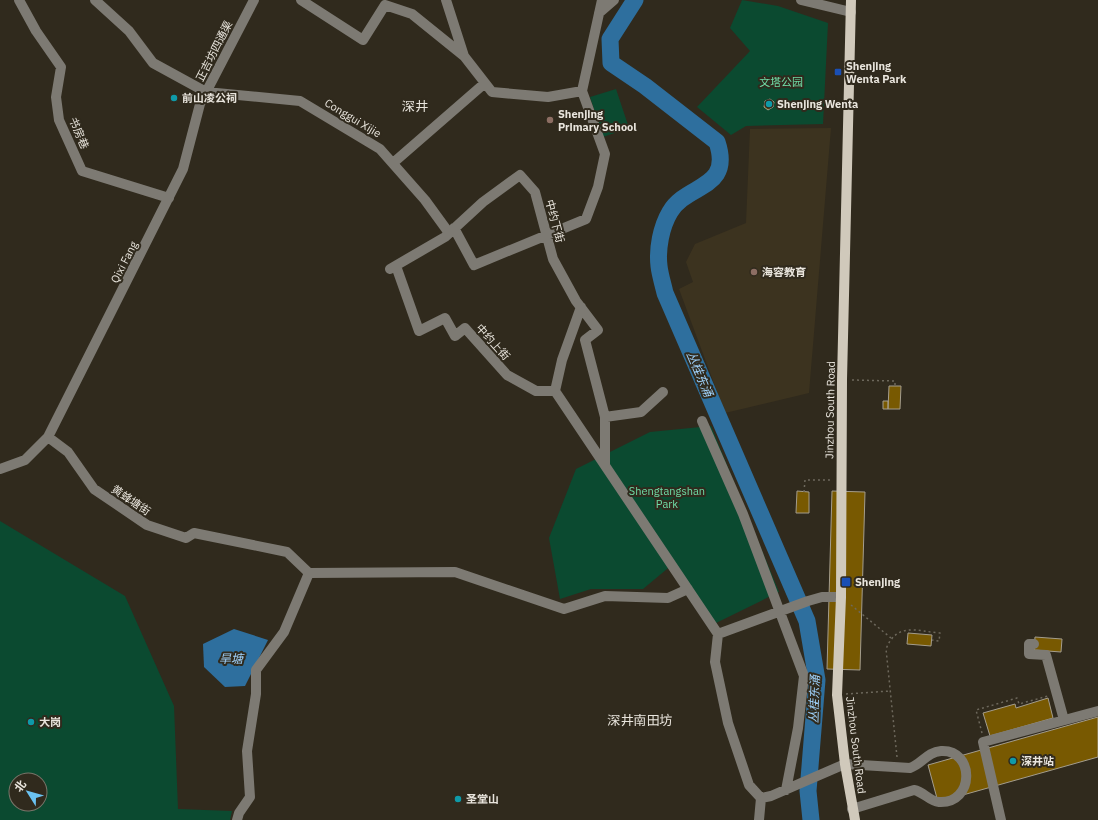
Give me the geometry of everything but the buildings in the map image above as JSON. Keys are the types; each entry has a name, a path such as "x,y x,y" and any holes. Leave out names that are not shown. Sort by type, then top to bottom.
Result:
{"main road":[{"name":"Jinzhou South Road","path":"851,0 840,480 841,597 837,695 845,764 855,820"}],"street":[{"name":"书房巷","path":"19,0 36,31 61,67 56,97 59,120 82,170 169,198"},
{"path":"95,0 129,31 154,63 206,92"},
{"path":"301,0 363,40 385,5 412,14 464,56 492,92 548,97 582,91"},
{"path":"446,0 464,56"},
{"path":"547,235 586,219 598,187 606,154 582,91 602,0"},
{"path":"600,13 614,0"},
{"path":"801,0 851,12"},
{"name":"正吉坊四通渠","path":"206,92 250,2"},
{"path":"394,162 485,83"},
{"name":"Qixi Fang","path":"0,469 25,460 48,437 183,169 200,104 206,92"},
{"name":"Conggui Xijie","path":"206,92 300,101 380,149 394,162 451,230 474,265 547,235"},
{"name":"中约下街","path":"393,268 451,230 483,202 520,175 535,192 553,259 581,307 598,330 585,340 605,416"},
{"name":"中约上街","path":"393,268 419,331 445,318 456,336 465,328 507,375 536,391 556,391"},
{"path":"581,307 562,360 556,391 718,634 715,662 728,723 749,785 761,798 759,820"},
{"path":"605,464 605,416 641,412 663,392"},
{"path":"702,421 743,514 804,676 798,728 786,790"},
{"name":"黄蜂塘街","path":"48,437 68,452 94,489 147,525 186,538 194,534 287,552 309,572"},
{"path":"237,820 239,813 250,797 246,751 256,694 256,670 284,632 309,572 455,572 564,609 605,596 668,598 688,589"},
{"path":"718,634 808,601 822,597 841,597"},
{"path":"1034,644 1029,644 1029,654 1046,655 1064,720"},
{"path":"1001,820 983,742 1098,710"},
{"path":"761,798 786,790 845,764 898,768 915,766 926,756 942,751 950,752 958,756 966,770 967,778 960,794 946,802 933,800 914,790 852,809"}],"path":[{"path":"842,380 895,381 895,386"},
{"path":"804,492 805,480 840,480"},
{"path":"841,597 891,638"},
{"path":"898,768 886,649 891,638 897,632 903,630 940,633 939,641 932,640"},
{"path":"837,695 890,691"},
{"path":"983,742 976,710 1017,698 1019,704 1057,693"}],"shaded area":[{"name":"海容教育","path":"831,128 809,393 725,413 679,289 693,282 686,262 695,244 746,223 750,129"}],"green space":[{"name":"文塔公园","path":"742,0 778,6 828,23 823,124 746,126 731,135 697,107 750,51 730,28"},
{"path":"616,89 629,128 603,137 590,97"},
{"name":"Shengtangshan Park","path":"711,426 779,592 716,623 673,564 643,589 591,589 560,599 549,538 576,469 650,432"},
{"path":"0,521 125,596 174,706 178,809 232,811 230,820 0,820"}],"water":[{"name":"旱塘","path":"234,629 268,640 245,686 225,687 204,667 203,644"}],"waterway":[{"name":"丛桂东涌","path":"635,0 610,39 611,63 645,86 717,142 720,158 719,169 714,178 678,203 667,218 659,245 659,269 665,293 807,621 817,680 808,791 811,820"}],"place":[{"name":"Shenjing Wenta Park","path":"838,72"},
{"name":"前山凌公祠","path":"174,98"},
{"name":"Shenjing Wenta","path":"769,104"},
{"name":"Shenjing Primary School","path":"550,120"},
{"name":"海容教育","path":"754,272"},
{"name":"Shenjing","path":"846,582"},
{"name":"大岗","path":"31,722"},
{"name":"深井站","path":"1013,761"},
{"name":"圣堂山","path":"458,799"}],"district":[{"name":"深井","path":"415,106"},
{"name":"深井南田坊","path":"640,720"}]}
